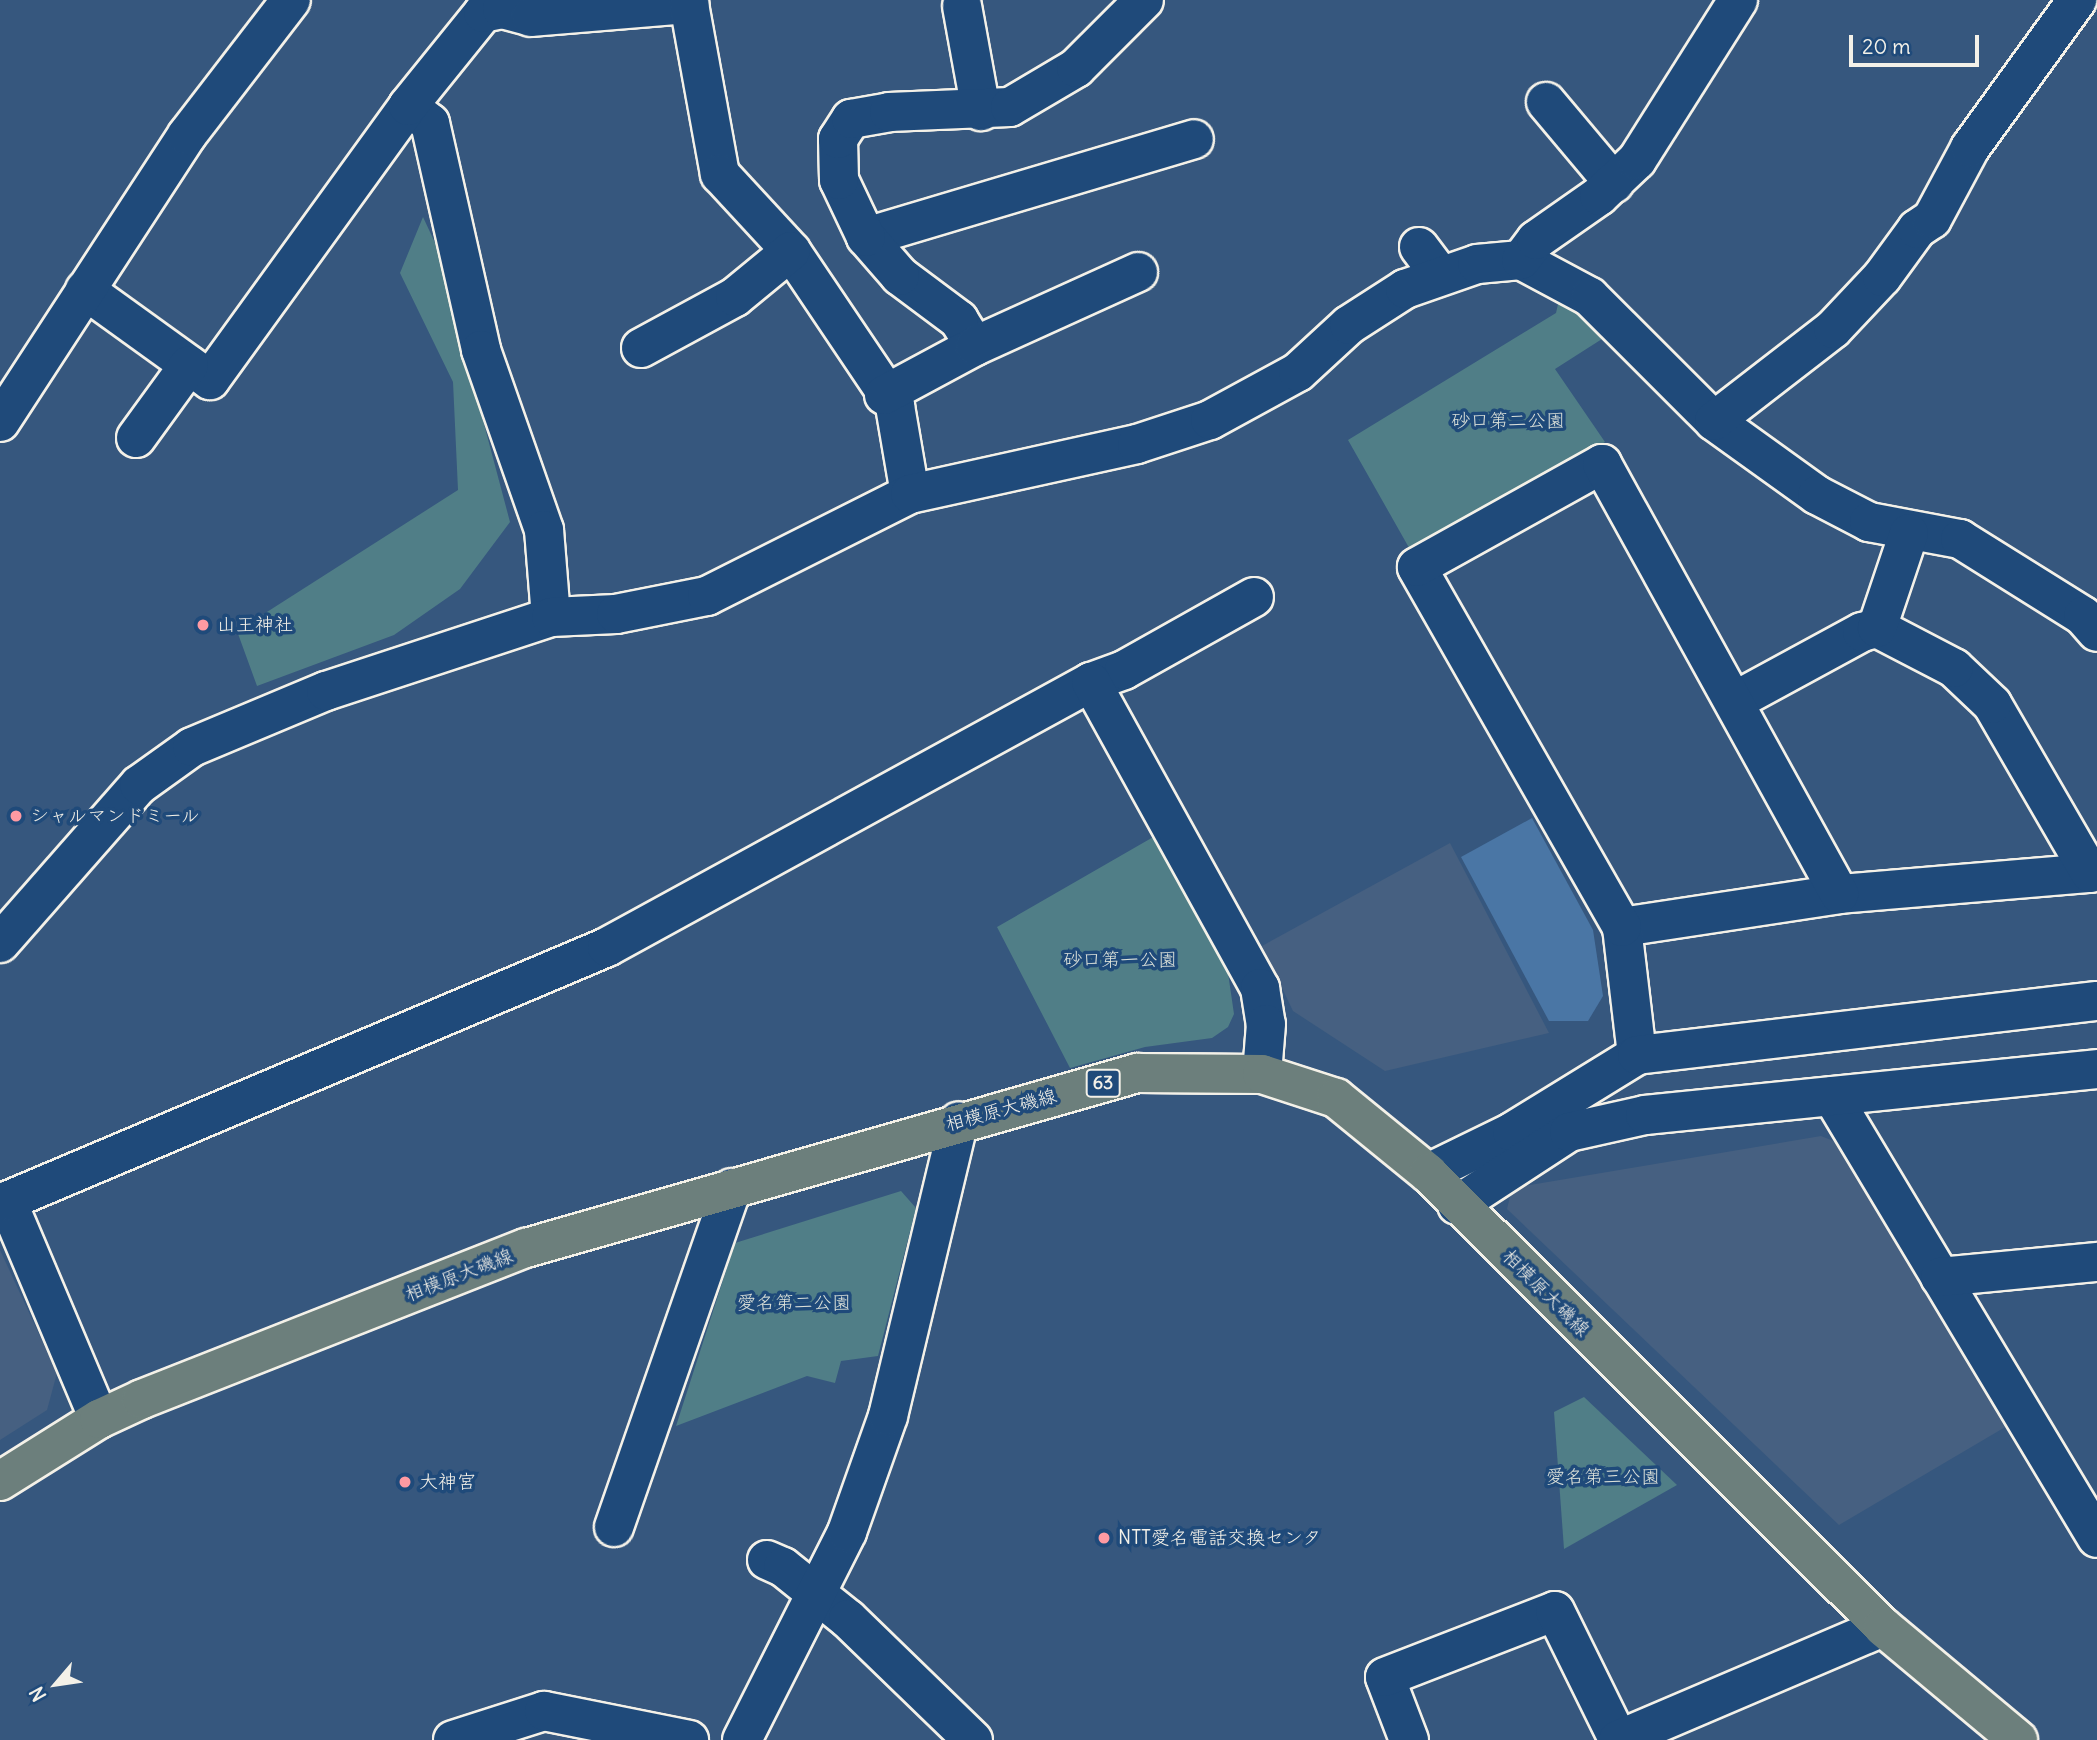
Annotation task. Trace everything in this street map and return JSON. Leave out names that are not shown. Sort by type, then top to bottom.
[{"type":"main road","name":"相模原大磯線","points":[[0,1480],[99,1419],[526,1248],[959,1122],[1138,1073],[1262,1074],[1336,1098],[1428,1173],[1457,1205],[1883,1627],[2018,1740]]},
{"type":"street","points":[[4,407],[187,135],[291,0]]},
{"type":"street","points":[[1521,260],[1536,240],[1614,183],[1637,160],[1738,0]]},
{"type":"street","points":[[1714,421],[1833,328],[1882,277],[1917,229],[1932,219],[1970,148],[2077,0]]},
{"type":"street","points":[[85,290],[211,380],[408,106],[482,13],[502,9],[531,17],[688,2],[720,174],[791,251],[884,395],[895,406],[910,494]]},
{"type":"street","points":[[975,346],[959,320],[900,276],[866,237],[839,180],[838,139],[851,119],[889,112],[981,111],[1010,107],[1076,68],[1138,3]]},
{"type":"street","points":[[962,6],[981,111]]},
{"type":"street","points":[[1546,102],[1614,183]]},
{"type":"street","points":[[408,106],[430,123],[481,350],[544,530],[551,617]]},
{"type":"street","points":[[866,237],[1194,139]]},
{"type":"street","points":[[640,348],[735,297],[791,251]]},
{"type":"street","points":[[0,943],[139,785],[192,747],[326,691],[551,617],[615,614],[707,596],[910,494],[1137,444],[1210,420],[1298,372],[1360,318],[1405,289],[1430,261],[1477,264],[1521,260],[1590,297],[1714,421],[1817,495],[1869,522],[1909,533],[1960,539],[2083,616],[2097,632]]},
{"type":"street","points":[[884,395],[975,346],[1138,272]]},
{"type":"street","points":[[136,438],[189,365]]},
{"type":"street","points":[[1637,1055],[1622,927],[1417,567],[1602,464],[1839,894]]},
{"type":"street","points":[[1877,628],[1909,533]]},
{"type":"street","points":[[99,1419],[3,1197],[607,947],[1091,682],[1124,670],[1254,597]]},
{"type":"street","points":[[1622,927],[1839,894],[2090,873],[1992,704],[1954,668],[1877,628],[1862,632],[1735,701]]},
{"type":"street","points":[[1091,682],[1260,988],[1266,1024],[1262,1074]]},
{"type":"street","points":[[1428,1173],[1512,1132],[1637,1055],[2097,1001]]},
{"type":"street","points":[[1457,1205],[1569,1132],[1645,1115],[2097,1069]]},
{"type":"street","points":[[1832,1096],[2097,1538]]},
{"type":"street","points":[[742,1740],[819,1596],[848,1532],[888,1416],[959,1122]]},
{"type":"street","points":[[614,1527],[732,1188]]},
{"type":"street","points":[[1940,1277],[2097,1262]]},
{"type":"street","points":[[767,1560],[783,1567],[819,1596],[973,1740]]},
{"type":"street","points":[[1409,1740],[1385,1678],[1555,1611],[1618,1738],[1883,1627]]},
{"type":"street","points":[[453,1740],[544,1711],[689,1740]]},
{"type":"shaded area","points":[[1532,818],[1593,930],[1603,996],[1588,1021],[1549,1021],[1461,857]]},
{"type":"shaded area","points":[[1450,843],[1549,1033],[1385,1071],[1293,1011],[1262,946]]},
{"type":"shaded area","points":[[1821,1136],[1841,1144],[2007,1426],[1839,1525],[1507,1209],[1512,1188]]},
{"type":"shaded area","points":[[0,1250],[57,1373],[47,1410],[0,1440]]},
{"type":"green space","points":[[423,217],[437,247],[510,522],[460,589],[394,635],[257,686],[237,631],[458,490],[453,382],[400,273]]},
{"type":"green space","name":"砂口第二公園","points":[[1560,295],[1602,339],[1555,369],[1605,442],[1412,553],[1348,440],[1556,313]]},
{"type":"green space","name":"砂口第一公園","points":[[1155,836],[1227,966],[1234,1014],[1228,1027],[1212,1038],[1145,1047],[1070,1068],[997,927]]},
{"type":"green space","name":"愛名第二公園","points":[[901,1191],[916,1208],[878,1356],[841,1361],[835,1383],[807,1376],[676,1426],[735,1243]]},
{"type":"green space","name":"愛名第三公園","points":[[1584,1397],[1677,1485],[1564,1549],[1554,1412]]},
{"type":"place","name":"山王神社","points":[[203,625]]},
{"type":"place","name":"シャルマンドミール","points":[[16,816]]},
{"type":"place","name":"大神宮","points":[[405,1482]]},
{"type":"place","name":"NTT愛名電話交換センタ","points":[[1104,1538]]}]
